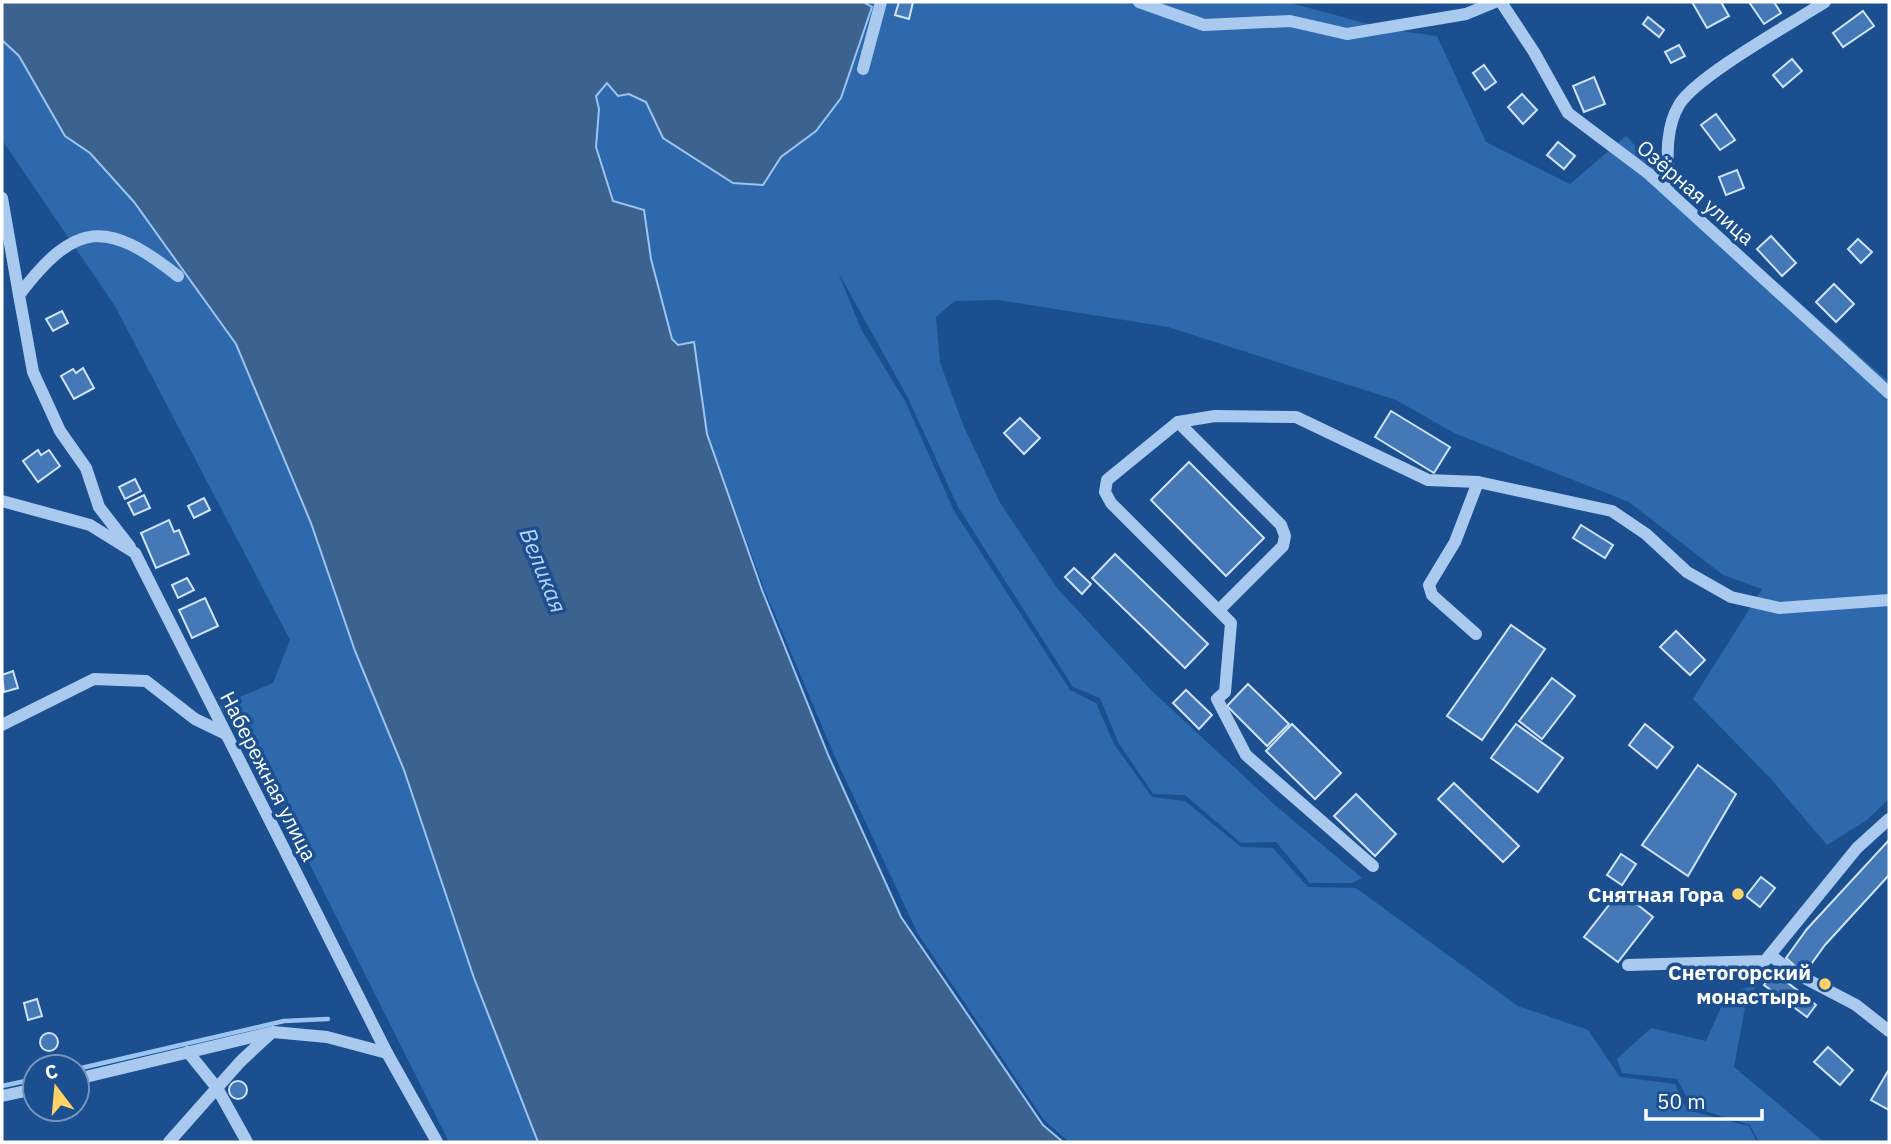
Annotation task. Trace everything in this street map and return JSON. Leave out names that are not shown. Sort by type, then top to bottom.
[{"type":"street","points":[[863,69],[881,2]]},
{"type":"street","points":[[1139,2],[1204,25],[1290,20],[1347,34],[1466,14],[1495,2]]},
{"type":"street","name":"Озёрная улица","points":[[1501,2],[1534,52],[1568,113],[1668,191],[1889,393]]},
{"type":"street","points":[[1668,191],[1668,143],[1678,106],[1698,82],[1825,2]]},
{"type":"street","name":"Набережная улица","points":[[2,198],[33,372],[60,431],[86,468],[99,507],[135,553],[387,1053],[437,1142]]},
{"type":"street","points":[[19,295],[41,267],[81,239],[100,233],[142,247],[178,276]]},
{"type":"street","points":[[1373,866],[1246,755],[1217,699],[1225,692],[1231,623],[1220,609],[1111,503],[1105,492],[1107,480],[1178,422],[1215,416],[1296,416],[1428,480],[1478,482],[1612,511],[1646,534],[1687,572],[1731,597],[1779,608],[1889,600]]},
{"type":"street","points":[[1178,422],[1281,525],[1285,536],[1283,546],[1220,609]]},
{"type":"street","points":[[1476,634],[1432,595],[1429,586],[1455,542],[1478,482]]},
{"type":"street","points":[[2,501],[90,525],[135,553]]},
{"type":"street","points":[[2,725],[93,679],[146,681],[195,719],[226,734]]},
{"type":"street","points":[[1628,965],[1765,961],[1857,848],[1889,819]]},
{"type":"street","points":[[1770,955],[1791,971],[1856,1005],[1889,1031]]},
{"type":"street","points":[[169,1142],[217,1088],[273,1032]]},
{"type":"street","points":[[91,1076],[273,1032],[327,1037],[387,1053]]},
{"type":"street","points":[[188,1052],[217,1088],[247,1142]]},
{"type":"street","points":[[2,1097],[21,1092]]},
{"type":"shaded area","points":[[863,2],[1287,2],[1387,29],[1437,36],[1486,142],[1570,184],[1626,136],[1689,204],[1889,382],[1889,799],[1867,820],[1827,845],[1771,779],[1693,699],[1762,589],[1723,575],[1629,502],[1454,433],[1396,400],[1168,327],[998,300],[955,301],[936,317],[940,363],[964,427],[999,501],[1057,588],[1152,691],[1276,806],[1362,878],[1352,883],[1310,883],[1276,842],[1241,843],[1185,795],[1153,794],[1118,742],[1100,698],[1073,687],[958,507],[908,398],[838,272],[861,329],[905,401],[954,511],[1070,690],[1096,703],[1114,744],[1152,797],[1185,801],[1241,847],[1273,848],[1308,887],[1356,888],[1518,1006],[1588,1030],[1620,1077],[1675,1084],[1687,1110],[1749,1126],[1757,1142],[1069,1142],[1044,1120],[918,934],[835,757],[765,591],[707,434],[694,342],[677,345],[672,339],[651,259],[644,211],[613,201],[596,147],[599,109],[596,96],[607,82],[646,102],[653,115],[781,157],[816,131],[841,98],[872,8]]},
{"type":"shaded area","points":[[2,40],[19,56],[65,136],[90,153],[134,202],[236,344],[311,523],[355,651],[404,770],[474,978],[538,1142],[449,1142],[256,757],[219,706],[273,683],[290,640],[115,306],[2,140]]},
{"type":"shaded area","points":[[1758,984],[1746,1002],[1734,1067],[1824,1142],[1759,1142],[1750,1125],[1692,1107],[1677,1079],[1622,1073],[1617,1059],[1651,1028],[1706,1041],[1727,994]]},
{"type":"water","name":"Великая","points":[[2,2],[863,2],[872,7],[841,98],[816,131],[781,157],[763,185],[733,183],[663,138],[646,102],[629,94],[618,96],[607,83],[596,96],[599,109],[596,147],[613,201],[644,210],[651,259],[672,339],[678,345],[694,342],[707,434],[762,590],[829,757],[901,917],[1043,1125],[1063,1142],[538,1142],[474,978],[404,770],[355,651],[311,523],[236,344],[134,202],[90,153],[65,136],[19,56],[2,40]]},
{"type":"building","points":[[899,2],[913,2],[909,19],[895,15]]},
{"type":"building","points":[[1692,2],[1721,2],[1729,16],[1707,28]]},
{"type":"building","points":[[1749,2],[1774,2],[1781,13],[1764,24]]},
{"type":"building","points":[[1863,11],[1874,26],[1843,47],[1833,33]]},
{"type":"building","points":[[1648,17],[1664,30],[1659,37],[1643,24]]},
{"type":"building","points":[[1679,45],[1685,56],[1671,63],[1665,52]]},
{"type":"building","points":[[1792,59],[1802,71],[1783,87],[1773,75]]},
{"type":"building","points":[[1484,65],[1496,82],[1485,90],[1473,73]]},
{"type":"building","points":[[1594,77],[1605,104],[1584,112],[1573,86]]},
{"type":"building","points":[[1522,94],[1537,110],[1523,124],[1508,107]]},
{"type":"building","points":[[1716,114],[1735,140],[1720,150],[1701,125]]},
{"type":"building","points":[[1558,142],[1575,156],[1564,169],[1547,155]]},
{"type":"building","points":[[1737,170],[1744,188],[1726,195],[1719,177]]},
{"type":"building","points":[[1771,236],[1796,263],[1782,276],[1757,249]]},
{"type":"building","points":[[1858,239],[1872,252],[1861,263],[1848,249]]},
{"type":"building","points":[[1834,284],[1854,304],[1836,322],[1816,302]]},
{"type":"building","points":[[62,311],[68,323],[53,331],[46,319]]},
{"type":"building","points":[[83,368],[94,388],[74,399],[61,376],[73,369],[76,373]]},
{"type":"building","points":[[1391,411],[1450,447],[1434,473],[1375,437]]},
{"type":"building","points":[[1020,418],[1040,438],[1024,454],[1004,433]]},
{"type":"building","points":[[38,450],[41,455],[49,450],[60,466],[38,482],[23,461]]},
{"type":"building","points":[[1189,462],[1264,538],[1226,576],[1151,500]]},
{"type":"building","points":[[135,479],[141,491],[125,499],[119,487]]},
{"type":"building","points":[[144,495],[150,508],[134,515],[128,503]]},
{"type":"building","points":[[204,498],[210,510],[194,518],[188,506]]},
{"type":"building","points":[[169,520],[174,532],[179,530],[189,554],[156,568],[141,533]]},
{"type":"building","points":[[1581,525],[1613,545],[1605,558],[1573,538]]},
{"type":"building","points":[[1115,554],[1208,644],[1185,668],[1092,578]]},
{"type":"building","points":[[1074,568],[1091,584],[1082,594],[1065,577]]},
{"type":"building","points":[[187,578],[194,590],[178,598],[172,585]]},
{"type":"building","points":[[205,598],[218,626],[192,638],[179,610]]},
{"type":"building","points":[[1511,625],[1545,649],[1482,740],[1447,716]]},
{"type":"building","points":[[1676,631],[1705,660],[1690,675],[1660,647]]},
{"type":"building","points":[[13,671],[18,688],[4,692],[2,675]]},
{"type":"building","points":[[1552,678],[1575,696],[1542,739],[1519,721]]},
{"type":"building","points":[[1248,684],[1289,724],[1267,746],[1227,706]]},
{"type":"building","points":[[1186,690],[1212,715],[1199,729],[1173,703]]},
{"type":"building","points":[[1292,724],[1341,773],[1315,799],[1266,751]]},
{"type":"building","points":[[1516,724],[1563,758],[1538,792],[1491,758]]},
{"type":"building","points":[[1645,724],[1673,747],[1657,768],[1629,745]]},
{"type":"building","points":[[1698,765],[1736,794],[1688,876],[1642,845]]},
{"type":"building","points":[[1454,783],[1519,846],[1503,862],[1438,799]]},
{"type":"building","points":[[1356,794],[1396,834],[1375,856],[1334,816]]},
{"type":"building","points":[[1889,840],[1889,875],[1825,945],[1804,974],[1786,958],[1807,929]]},
{"type":"building","points":[[1621,854],[1636,864],[1622,885],[1607,875]]},
{"type":"building","points":[[1761,877],[1775,888],[1760,907],[1746,896]]},
{"type":"building","points":[[1620,891],[1653,917],[1618,962],[1584,937]]},
{"type":"building","points":[[1774,972],[1816,1005],[1807,1017],[1764,985]]},
{"type":"building","points":[[37,999],[42,1016],[28,1020],[24,1003]]},
{"type":"building","points":[[49,1033],[55,1036],[58,1042],[55,1048],[49,1051],[43,1048],[40,1042],[43,1036]]},
{"type":"building","points":[[1828,1047],[1853,1070],[1840,1085],[1814,1062]]},
{"type":"building","points":[[1889,1071],[1889,1110],[1871,1100]]},
{"type":"building","points":[[238,1081],[244,1084],[247,1090],[244,1096],[238,1099],[232,1096],[229,1090],[232,1084]]},
{"type":"waterway","points":[[91,1066],[284,1021],[328,1019]]},
{"type":"waterway","points":[[2,1086],[21,1082]]},
{"type":"place","name":"Снятная Гора","points":[[1738,894]]},
{"type":"place","name":"Снетогорский монастырь","points":[[1825,984]]}]
